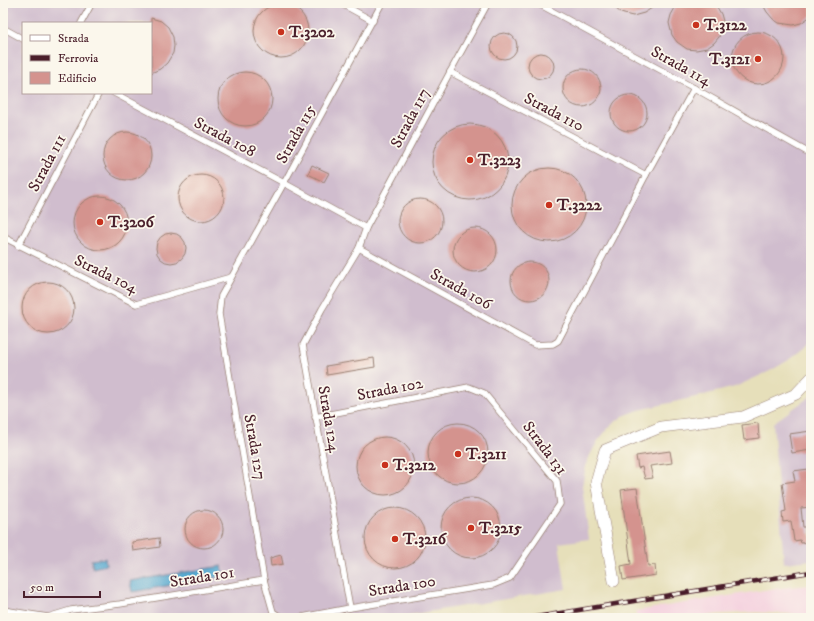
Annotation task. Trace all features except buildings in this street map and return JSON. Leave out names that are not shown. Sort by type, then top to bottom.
[{"type":"street","points":[[614,581],[596,482],[605,450],[661,427],[743,417],[796,394],[811,378]]},
{"type":"lane","points":[[82,22],[92,3]]},
{"type":"lane","points":[[340,3],[373,21]]},
{"type":"lane","name":"Strada 115","points":[[231,277],[382,3]]},
{"type":"lane","name":"Strada 117","points":[[359,248],[366,228],[488,3]]},
{"type":"lane","name":"Strada 114","points":[[537,3],[694,88],[811,154]]},
{"type":"lane","points":[[3,28],[22,38]]},
{"type":"lane","name":"Strada 110","points":[[450,72],[646,175]]},
{"type":"lane","points":[[646,175],[694,88]]},
{"type":"lane","name":"Strada 111","points":[[18,246],[97,94]]},
{"type":"lane","name":"Strada 108","points":[[116,94],[366,228]]},
{"type":"lane","name":"Strada 106","points":[[359,248],[535,345],[553,344],[558,340],[646,175]]},
{"type":"lane","name":"Strada 104","points":[[3,237],[18,246],[136,304],[231,277]]},
{"type":"lane","name":"Strada 124","points":[[350,608],[303,346],[322,309],[359,248]]},
{"type":"lane","name":"Strada 127","points":[[231,277],[221,296],[219,314],[264,580],[273,612],[282,618]]},
{"type":"lane","name":"Strada 102","points":[[315,417],[469,387]]},
{"type":"lane","name":"Strada 131","points":[[469,387],[484,393],[557,481],[560,504],[510,578]]},
{"type":"lane","name":"Strada 100","points":[[297,618],[493,585],[510,578]]},
{"type":"lane","name":"Strada 101","points":[[3,610],[48,617],[71,610],[120,604],[264,580]]},
{"type":"shaded area","points":[[3,3],[811,3],[811,340],[804,348],[787,361],[770,371],[735,387],[639,410],[623,416],[610,426],[597,442],[587,461],[582,486],[589,539],[559,543],[566,589],[391,618],[3,618]]},
{"type":"shaded area","points":[[811,396],[811,560],[784,563],[773,423]]},
{"type":"shaded area","points":[[811,585],[811,618],[798,618],[797,614],[756,612],[718,614],[693,618],[636,618],[636,611],[771,589]]},
{"type":"water","points":[[105,558],[106,565],[93,568],[91,560]]},
{"type":"water","points":[[222,566],[224,576],[132,592],[130,581]]},
{"type":"railway","points":[[530,618],[811,572]]},
{"type":"place","name":"T.3122","points":[[696,25]]},
{"type":"place","name":"T.3202","points":[[281,32]]},
{"type":"place","name":"T.3121","points":[[758,59]]},
{"type":"place","name":"T.3223","points":[[470,160]]},
{"type":"place","name":"T.3222","points":[[549,205]]},
{"type":"place","name":"T.3206","points":[[100,222]]},
{"type":"place","name":"T.3211","points":[[458,454]]},
{"type":"place","name":"T.3212","points":[[385,465]]},
{"type":"place","name":"T.3215","points":[[471,528]]},
{"type":"place","name":"T.3216","points":[[395,539]]}]
